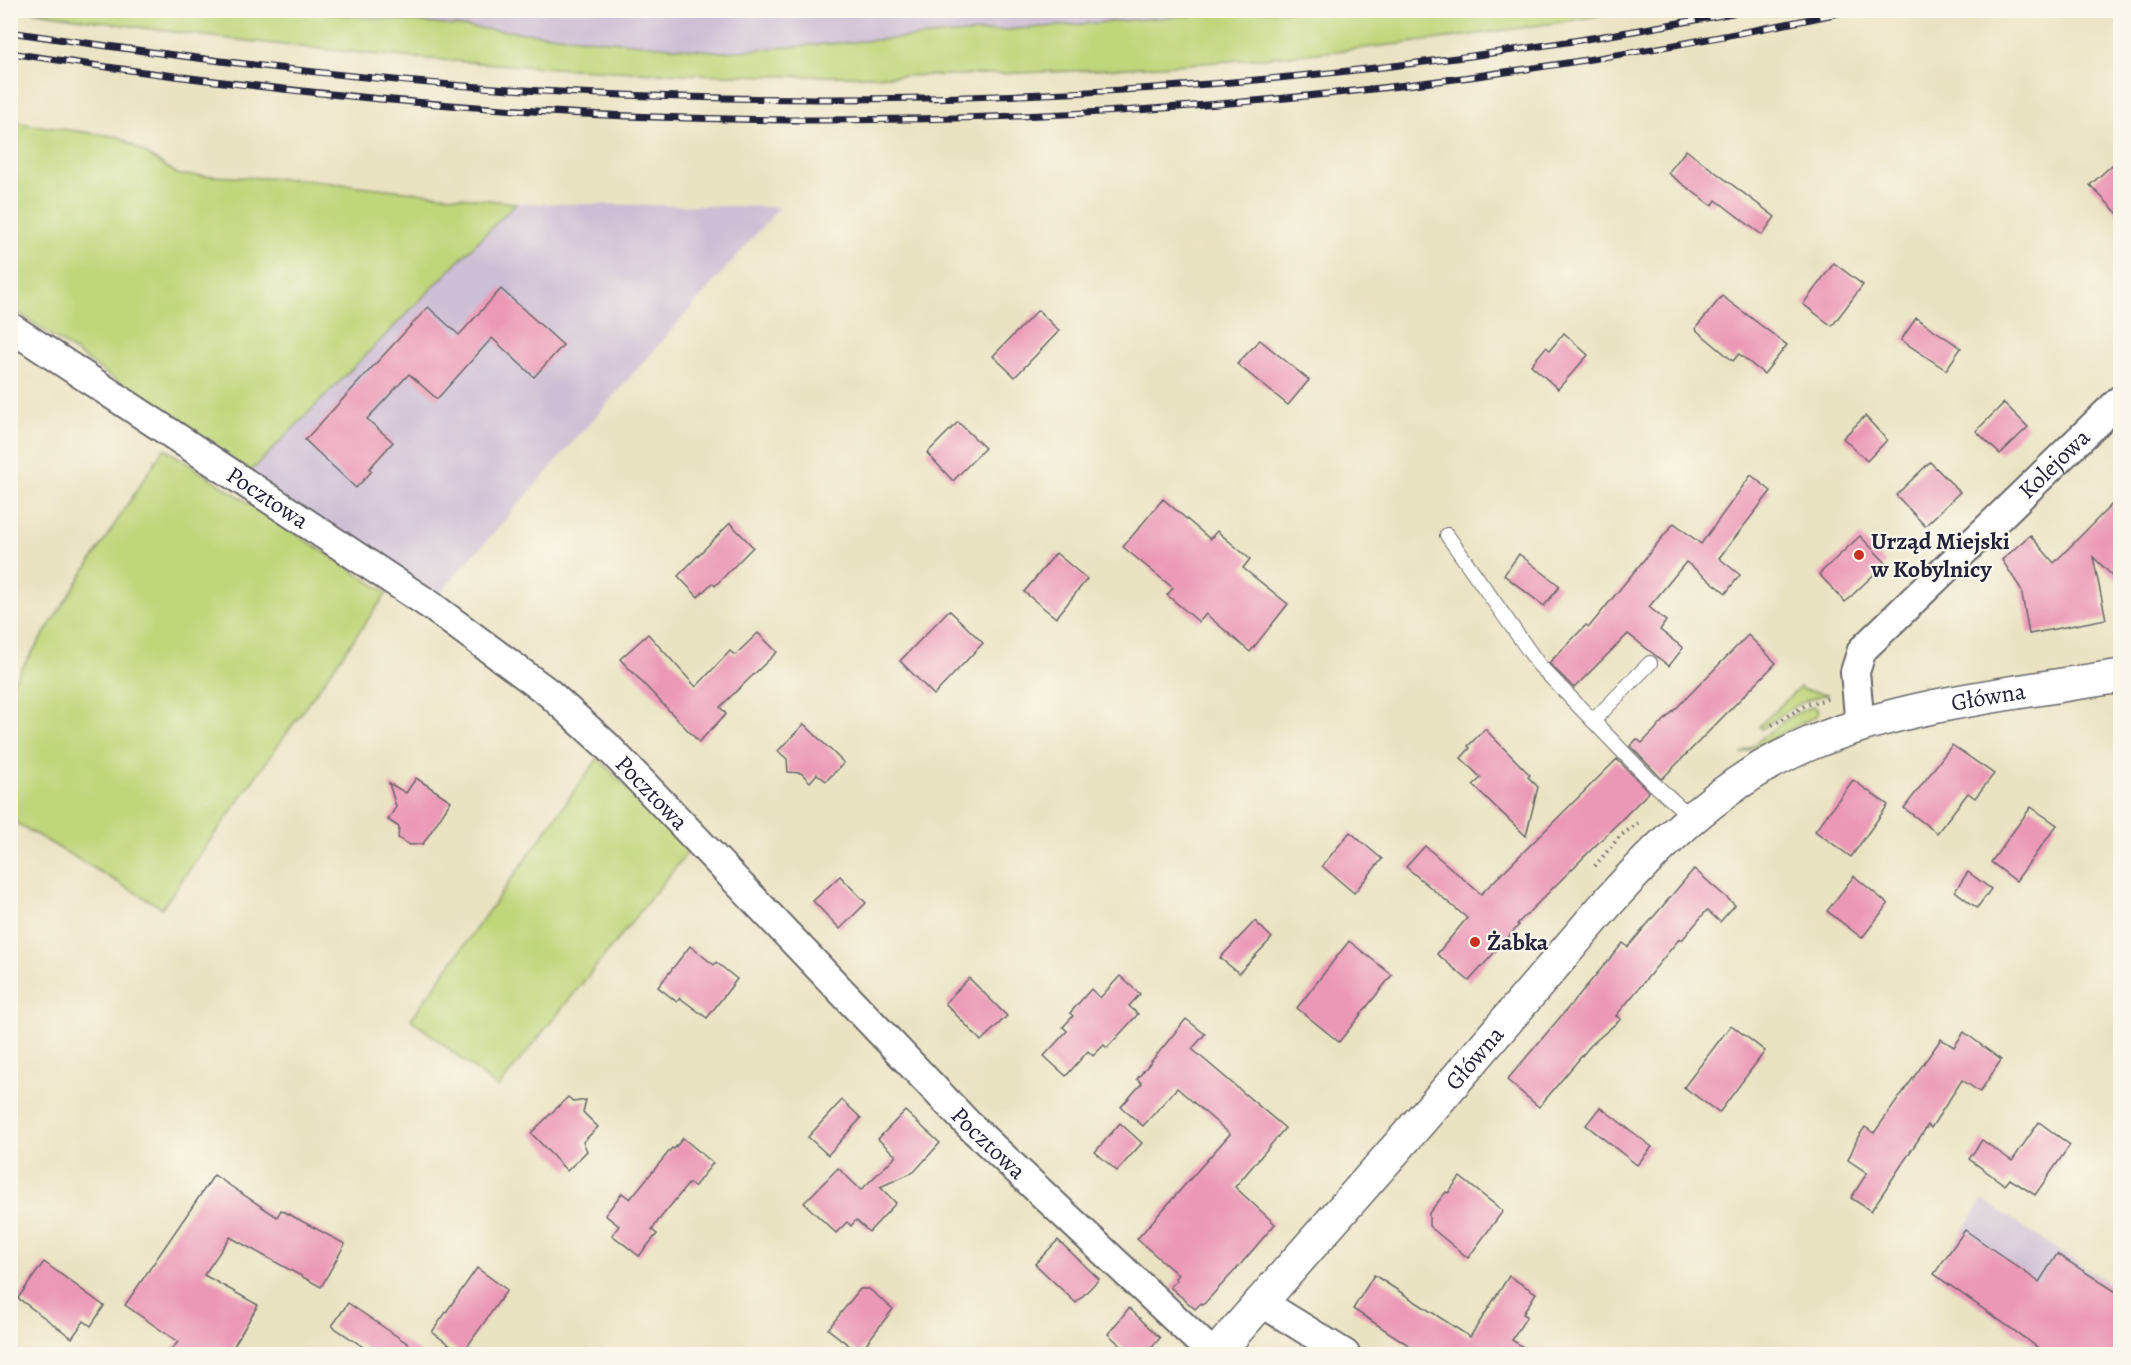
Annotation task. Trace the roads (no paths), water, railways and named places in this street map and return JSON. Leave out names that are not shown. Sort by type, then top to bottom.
[{"type":"main road","name":"Główna","points":[[1214,1354],[1440,1099],[1606,904],[1691,817],[1747,775],[1809,744],[1860,726],[1931,707],[2121,676]]},
{"type":"street","name":"Pocztowa","points":[[10,327],[430,605],[549,693],[606,745],[968,1124],[1214,1354]]},
{"type":"street","name":"Kolejowa","points":[[1860,726],[1855,672],[1862,650],[2121,400]]},
{"type":"street","points":[[1261,1302],[1345,1354]]},
{"type":"lane","points":[[1447,535],[1539,665],[1653,783],[1691,817]]},
{"type":"lane","points":[[1593,721],[1650,663]]},
{"type":"railway","points":[[10,32],[223,61],[436,84],[578,93],[725,98],[872,99],[1019,95],[1166,87],[1312,75],[1458,58],[1603,36],[1748,10]]},
{"type":"railway","points":[[10,53],[263,87],[517,110],[687,118],[834,120],[981,117],[1127,111],[1419,84],[1709,39],[1853,10]]},
{"type":"place","name":"Urząd Miejski w Kobylnicy","points":[[1859,555]]},
{"type":"place","name":"Żabka","points":[[1475,942]]}]
